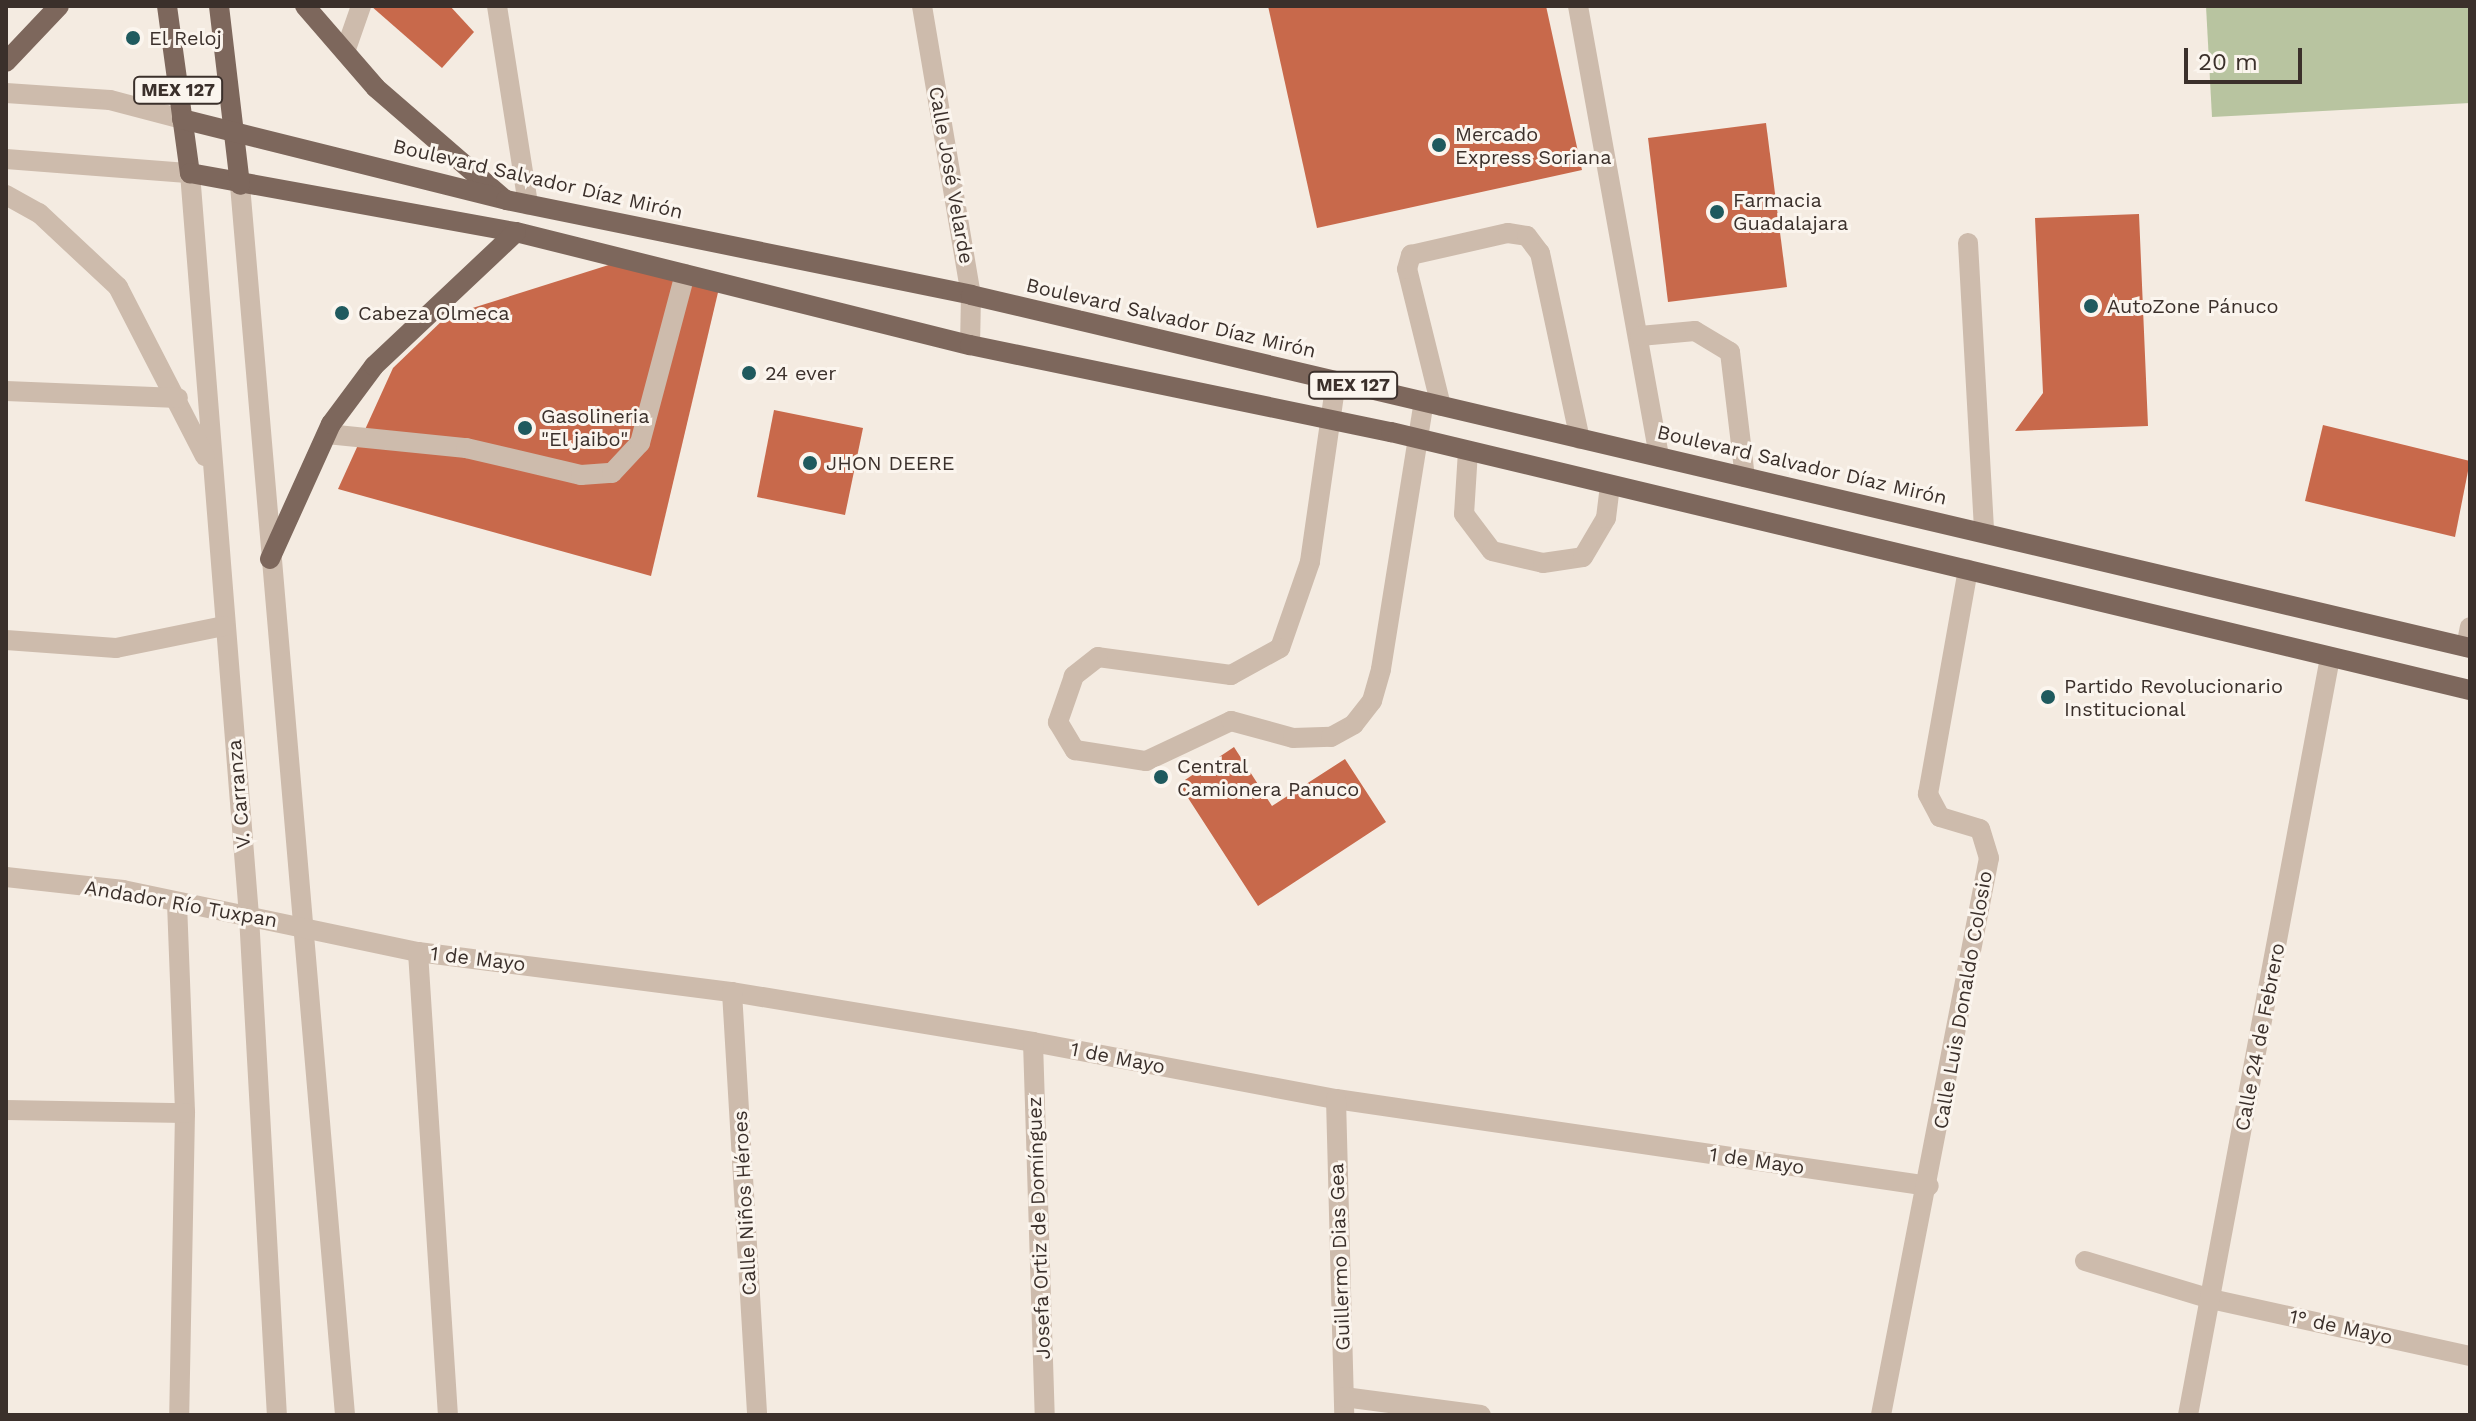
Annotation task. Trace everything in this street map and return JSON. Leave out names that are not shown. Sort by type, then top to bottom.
[{"type":"main road","points":[[6,62],[59,6]]},
{"type":"main road","name":"MEX 127","points":[[167,6],[190,173],[240,185],[516,232],[970,345],[1418,439],[2470,690]]},
{"type":"main road","name":"MEX 127","points":[[219,6],[233,133]]},
{"type":"main road","points":[[305,6],[376,88],[506,200]]},
{"type":"main road","name":"Boulevard Salvador Díaz Mirón","points":[[182,119],[506,200],[971,295],[1580,439],[2469,640]]},
{"type":"main road","points":[[233,133],[240,185]]},
{"type":"main road","points":[[270,559],[327,434],[374,366],[516,232]]},
{"type":"street","points":[[345,52],[361,6]]},
{"type":"street","points":[[497,6],[528,205]]},
{"type":"street","name":"Calle José Velarde","points":[[922,6],[971,295],[970,345]]},
{"type":"street","points":[[1578,6],[1640,336],[1659,457]]},
{"type":"street","points":[[6,93],[110,100],[182,119]]},
{"type":"street","points":[[6,159],[190,173]]},
{"type":"street","name":"V. Carranza","points":[[190,173],[211,468],[249,916],[277,1415]]},
{"type":"street","points":[[240,185],[270,559],[307,926],[345,1415]]},
{"type":"street","points":[[6,195],[39,213],[118,287],[178,398],[211,468]]},
{"type":"street","points":[[1336,381],[1327,419],[1310,562],[1280,648],[1231,675],[1098,657],[1074,676],[1058,722],[1063,741],[1075,750],[1146,761],[1231,721],[1293,738],[1331,737],[1354,724],[1372,701],[1381,669],[1418,439],[1432,404],[1407,269],[1411,255],[1508,233],[1527,236],[1540,253],[1580,439]]},
{"type":"street","points":[[1968,243],[1984,531]]},
{"type":"street","points":[[327,434],[466,448],[581,475],[612,473],[640,443],[685,274]]},
{"type":"street","points":[[1640,336],[1695,331],[1730,352],[1745,477]]},
{"type":"street","points":[[6,391],[178,398]]},
{"type":"street","points":[[1468,451],[1464,514],[1492,551],[1543,563],[1583,557],[1606,518],[1610,485]]},
{"type":"street","name":"Calle Luis Donaldo Colosio","points":[[1881,1415],[1929,1186],[1989,858],[1980,829],[1940,817],[1928,794],[1968,570]]},
{"type":"street","points":[[6,640],[116,648],[224,626]]},
{"type":"street","name":"Calle 24 de Febrero","points":[[2188,1415],[2330,658]]},
{"type":"street","name":"Andador Río Tuxpan","points":[[6,877],[307,926]]},
{"type":"street","points":[[177,903],[185,1113],[179,1415]]},
{"type":"street","name":"1 de Mayo","points":[[307,926],[418,952],[732,992],[1033,1042],[1336,1099],[1929,1186]]},
{"type":"street","points":[[418,952],[448,1415]]},
{"type":"street","name":"Calle Niños Héroes","points":[[732,992],[757,1415]]},
{"type":"street","name":"Josefa Ortiz de Domínguez","points":[[1033,1042],[1045,1415]]},
{"type":"street","name":"Guillermo Dias Gea","points":[[1336,1099],[1344,1406]]},
{"type":"street","points":[[6,1110],[185,1113]]},
{"type":"street","name":"1° de Mayo","points":[[2085,1261],[2211,1299],[2470,1356]]},
{"type":"street","points":[[1344,1406],[1481,1415]]},
{"type":"green space","points":[[2206,6],[2470,6],[2470,103],[2212,117]]},
{"type":"building","points":[[371,6],[450,6],[474,32],[442,68]]},
{"type":"building","points":[[1268,6],[1546,6],[1582,170],[1317,228]]},
{"type":"building","name":"Farmacia Guadalajara","points":[[1766,123],[1787,287],[1668,302],[1648,138]]},
{"type":"building","name":"AutoZone Pánuco","points":[[2139,214],[2148,426],[2015,431],[2043,393],[2035,218]]},
{"type":"building","name":"Gasolineria \"El jaibo\"","points":[[615,263],[720,284],[651,576],[338,489],[393,368],[447,316]]},
{"type":"building","name":"JHON DEERE","points":[[774,410],[863,428],[845,515],[757,497]]},
{"type":"building","points":[[2323,425],[2470,461],[2455,537],[2305,501]]},
{"type":"building","points":[[1234,747],[1272,806],[1345,759],[1386,822],[1258,906],[1179,784]]},
{"type":"place","name":"El Reloj","points":[[133,38]]},
{"type":"place","name":"Mercado Express Soriana","points":[[1439,145]]},
{"type":"place","name":"Farmacia Guadalajara","points":[[1717,212]]},
{"type":"place","name":"AutoZone Pánuco","points":[[2091,306]]},
{"type":"place","name":"Cabeza Olmeca","points":[[342,313]]},
{"type":"place","name":"24 ever","points":[[749,373]]},
{"type":"place","name":"Gasolineria \"El jaibo\"","points":[[525,428]]},
{"type":"place","name":"JHON DEERE","points":[[810,463]]},
{"type":"place","name":"Partido Revolucionario Institucional","points":[[2048,697]]},
{"type":"place","name":"Central Camionera Panuco","points":[[1161,777]]}]
